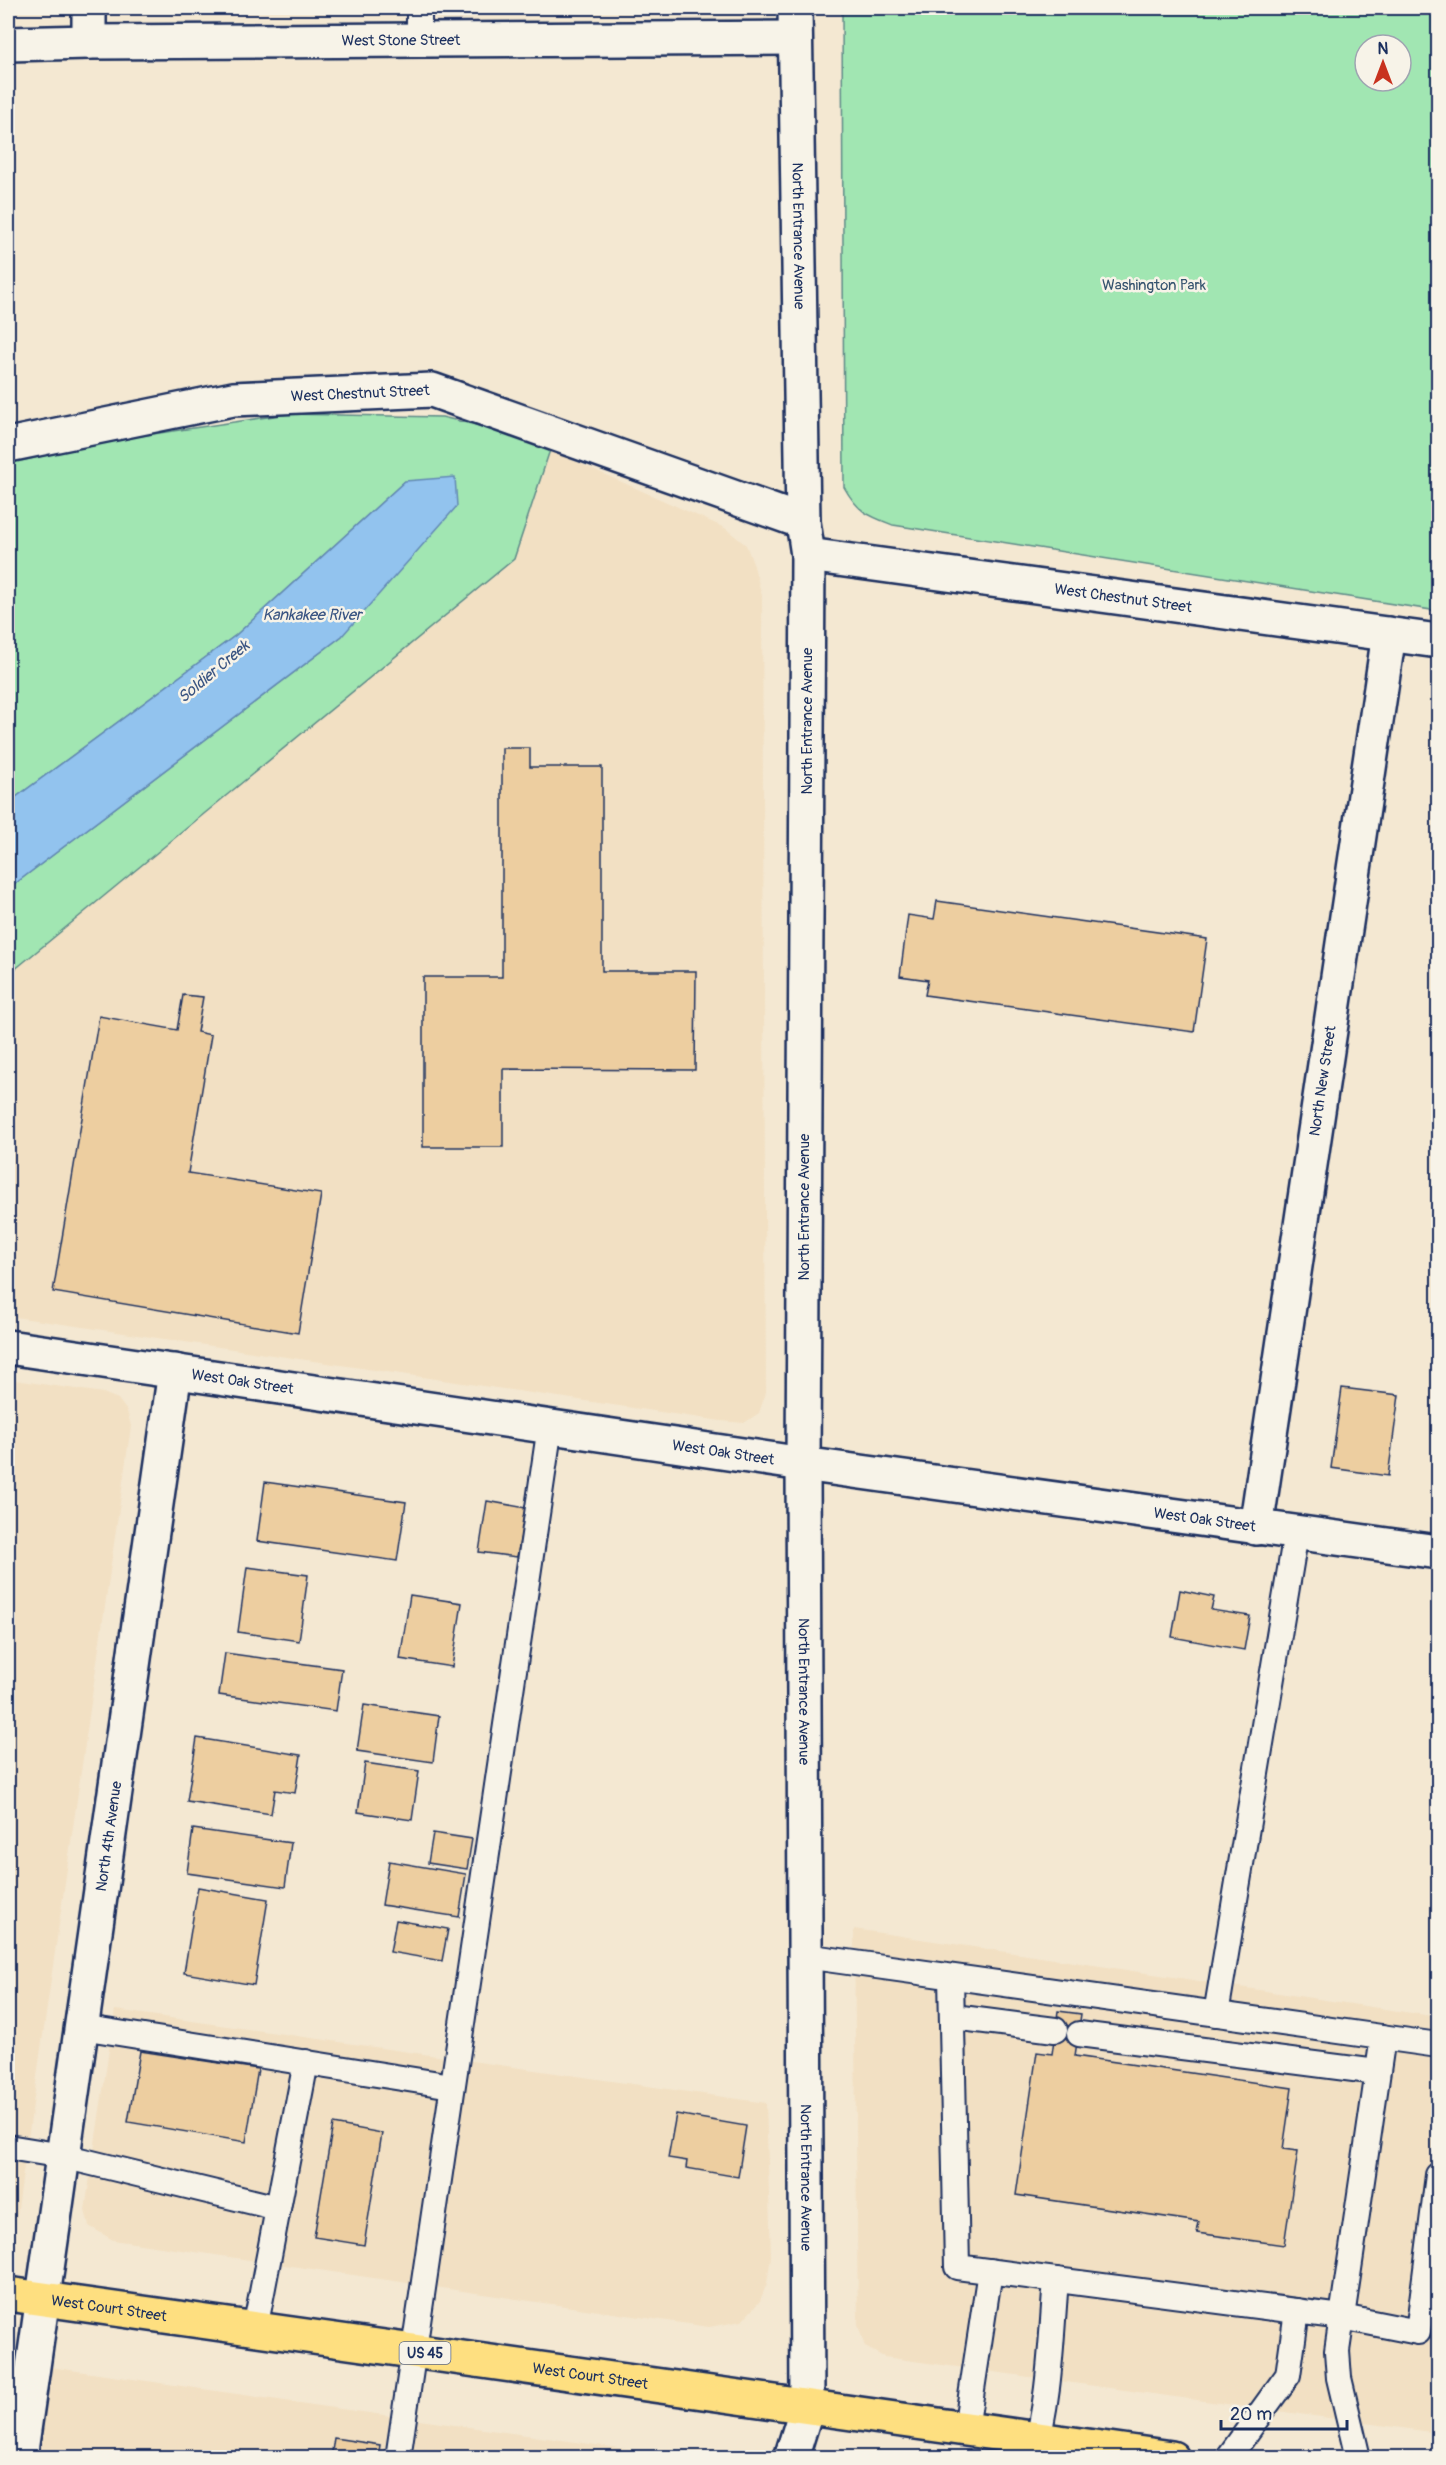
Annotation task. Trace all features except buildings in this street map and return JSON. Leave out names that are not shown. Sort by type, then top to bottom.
[{"type":"main road","name":"West Court Street","points":[[8,2294],[966,2429],[1035,2448],[1172,2457]]},
{"type":"street","points":[[89,8],[89,42]]},
{"type":"street","name":"West Stone Street","points":[[8,44],[419,40],[795,23]]},
{"type":"street","name":"North Entrance Avenue","points":[[795,23],[802,522],[808,555],[803,1464],[807,2406]]},
{"type":"street","name":"West Chestnut Street","points":[[8,445],[233,399],[432,390],[802,522]]},
{"type":"street","name":"West Chestnut Street","points":[[808,555],[1438,641]]},
{"type":"street","name":"North New Street","points":[[1256,1528],[1389,634]]},
{"type":"street","name":"West Oak Street","points":[[8,1347],[803,1464],[1438,1552]]},
{"type":"street","name":"North 4th Avenue","points":[[20,2457],[175,1371]]},
{"type":"street","points":[[790,2457],[807,2406]]},
{"type":"street","points":[[807,2406],[814,2457]]},
{"type":"lane","points":[[419,8],[419,40]]},
{"type":"lane","points":[[398,2457],[550,1426]]},
{"type":"lane","points":[[1216,2014],[1296,1533]]},
{"type":"lane","points":[[805,1956],[1438,2045]]},
{"type":"lane","points":[[951,1977],[954,2017],[957,2267],[1342,2317],[1418,2332],[1438,2175]]},
{"type":"lane","points":[[954,2017],[1377,2072]]},
{"type":"lane","points":[[81,2027],[452,2086]]},
{"type":"lane","points":[[1358,2457],[1339,2378],[1337,2351],[1383,2037]]},
{"type":"lane","points":[[255,2330],[306,2062]]},
{"type":"lane","points":[[8,2147],[63,2156],[278,2208]]},
{"type":"lane","points":[[966,2429],[990,2271]]},
{"type":"lane","points":[[1035,2448],[1050,2355],[1056,2280]]},
{"type":"lane","points":[[1228,2457],[1288,2375],[1298,2311]]},
{"type":"shaded area","points":[[550,450],[725,528],[746,545],[762,596],[766,1392],[759,1413],[744,1423],[721,1421],[8,1316],[8,975],[514,560]]},
{"type":"shaded area","points":[[8,1379],[103,1393],[118,1399],[127,1411],[131,1426],[8,2277]]},
{"type":"shaded area","points":[[854,1929],[1438,2017],[1438,2433],[884,2357],[865,2347],[858,2325]]},
{"type":"shaded area","points":[[115,2010],[766,2103],[771,2256],[767,2283],[760,2301],[742,2321],[709,2327],[113,2240],[89,2226],[85,2210]]},
{"type":"shaded area","points":[[8,2361],[334,2408],[682,2457],[8,2457]]},
{"type":"green space","name":"Washington Park","points":[[842,8],[1438,8],[1438,611],[893,525],[864,512],[844,487]]},
{"type":"green space","points":[[288,414],[442,417],[493,429],[550,450],[514,559],[8,975],[8,889],[342,636],[405,481],[236,635],[8,803],[8,464],[112,440]]},
{"type":"water","name":"Kankakee River","points":[[455,477],[457,506],[342,636],[8,889],[8,803],[236,635],[405,481]]},
{"type":"water label","name":"Soldier Creek","points":[[213,671]]}]
